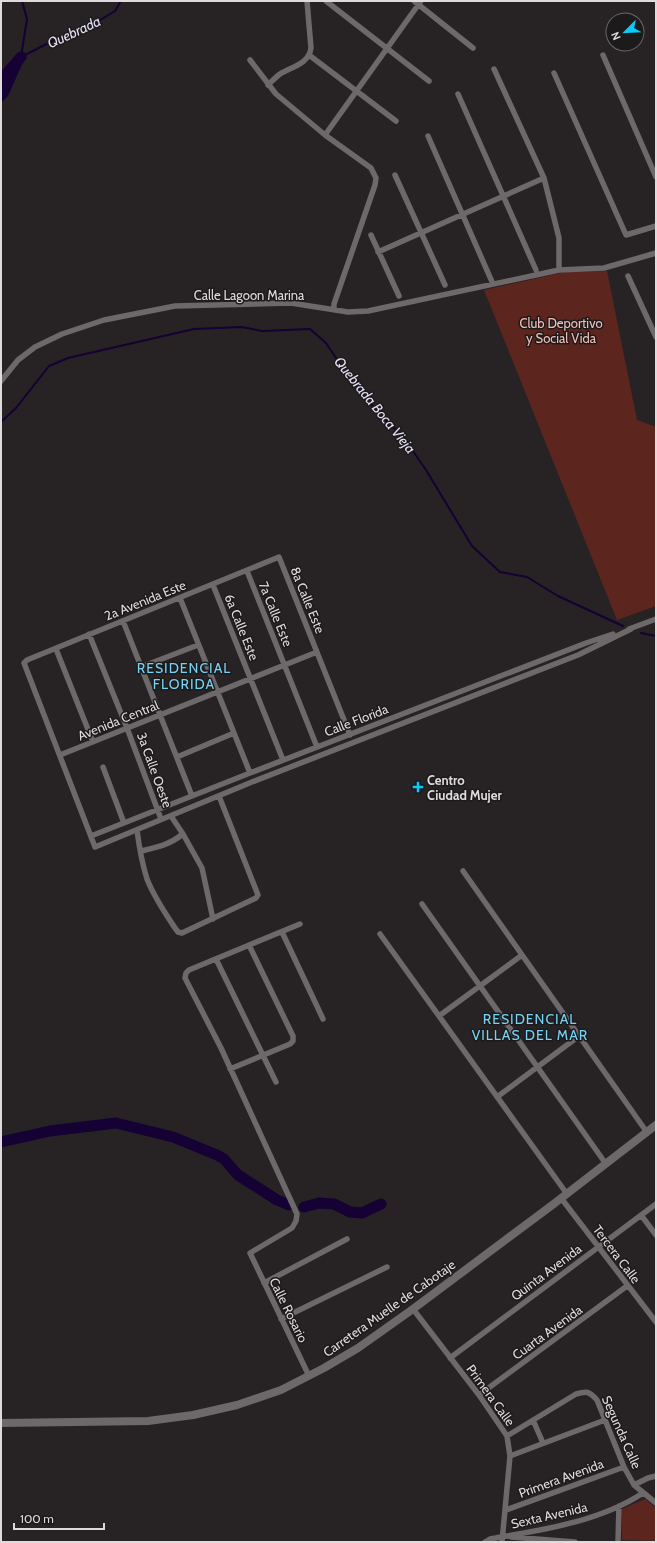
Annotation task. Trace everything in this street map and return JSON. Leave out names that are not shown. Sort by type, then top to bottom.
[{"type":"main road","name":"Carretera Muelle de Cabotaje","points":[[1,1423],[148,1421],[193,1415],[237,1405],[281,1390],[358,1348],[413,1309],[606,1164],[646,1131],[656,1125]]},
{"type":"street","points":[[268,85],[280,74],[302,62],[309,55],[311,48],[307,1]]},
{"type":"street","points":[[326,1],[429,81]]},
{"type":"street","points":[[325,135],[387,49],[418,2],[473,48]]},
{"type":"street","points":[[309,55],[396,121]]},
{"type":"street","points":[[603,55],[656,177]]},
{"type":"street","points":[[250,60],[276,94],[325,135],[371,168],[375,174],[376,181],[334,304],[334,309]]},
{"type":"street","points":[[494,69],[544,178],[559,238],[559,270]]},
{"type":"street","points":[[554,73],[626,235],[656,226]]},
{"type":"street","points":[[458,94],[536,270]]},
{"type":"street","points":[[428,136],[493,284]]},
{"type":"street","points":[[395,175],[445,286]]},
{"type":"street","points":[[378,252],[544,178]]},
{"type":"street","points":[[371,235],[398,296]]},
{"type":"street","name":"Calle Lagoon Marina","points":[[1,381],[18,360],[35,347],[62,334],[104,320],[174,306],[291,303],[348,312],[368,311],[559,270],[604,268],[656,253]]},
{"type":"street","points":[[628,276],[656,337]]},
{"type":"street","name":"2a Avenida Este","points":[[60,755],[25,667],[24,663],[27,660],[279,557]]},
{"type":"street","name":"8a Calle Este","points":[[279,557],[350,735]]},
{"type":"street","name":"7a Calle Este","points":[[246,571],[317,747]]},
{"type":"street","name":"6a Calle Este","points":[[213,585],[283,760]]},
{"type":"street","points":[[180,598],[250,773]]},
{"type":"street","name":"Calle Florida","points":[[631,629],[586,643],[91,836],[95,847],[161,819],[578,655],[631,629],[656,619]]},
{"type":"street","points":[[123,622],[192,796]]},
{"type":"street","name":"3a Calle Oeste","points":[[89,634],[127,728],[161,819]]},
{"type":"street","points":[[141,667],[198,645]]},
{"type":"street","points":[[56,649],[93,742]]},
{"type":"street","name":"Avenida Central","points":[[60,755],[318,652]]},
{"type":"street","points":[[176,756],[234,733]]},
{"type":"street","points":[[60,755],[91,836]]},
{"type":"street","points":[[103,767],[124,823]]},
{"type":"street","points":[[137,830],[148,880],[159,905],[178,932],[182,933],[256,898],[258,895],[219,796]]},
{"type":"street","points":[[171,816],[202,868],[213,919]]},
{"type":"street","points":[[141,851],[172,843],[183,834]]},
{"type":"street","points":[[463,871],[646,1131]]},
{"type":"street","points":[[422,904],[606,1164]]},
{"type":"street","points":[[249,945],[293,1036],[293,1041],[290,1044],[230,1069],[186,978],[186,973],[189,970],[249,945],[282,932],[300,924]]},
{"type":"street","points":[[282,932],[323,1019]]},
{"type":"street","name":"Tercera Calle","points":[[380,934],[497,1097],[598,1248],[656,1322]]},
{"type":"street","points":[[439,1016],[522,955]]},
{"type":"street","points":[[216,959],[276,1082]]},
{"type":"street","points":[[497,1097],[579,1036]]},
{"type":"street","name":"Calle Rosario","points":[[230,1069],[297,1214],[296,1221],[292,1228],[250,1253],[309,1376]]},
{"type":"street","name":"Quinta Avenida","points":[[450,1358],[656,1204]]},
{"type":"street","points":[[641,1215],[656,1235]]},
{"type":"street","points":[[264,1283],[347,1239]]},
{"type":"street","points":[[281,1319],[387,1267]]},
{"type":"street","name":"Cuarta Avenida","points":[[479,1395],[627,1286]]},
{"type":"street","name":"Primera Calle","points":[[413,1309],[479,1395],[507,1436],[510,1456],[502,1540]]},
{"type":"street","name":"Segunda Calle","points":[[533,1420],[576,1394],[586,1392],[592,1394],[597,1400],[624,1467],[634,1485],[656,1503]]},
{"type":"street","points":[[507,1436],[533,1420],[543,1444]]},
{"type":"street","points":[[510,1456],[605,1420]]},
{"type":"street","name":"Primera Avenida","points":[[506,1510],[624,1467]]},
{"type":"street","points":[[634,1485],[656,1476]]},
{"type":"street","name":"Sexta Avenida","points":[[502,1540],[582,1520],[631,1501],[643,1493]]},
{"type":"street","points":[[618,1542],[619,1506]]},
{"type":"street","points":[[485,1542],[490,1539],[575,1542]]},
{"type":"green space","name":"Club Deportivo y Social Vida","points":[[607,271],[637,420],[656,427],[656,606],[617,620],[484,290],[565,272]]},
{"type":"green space","points":[[645,1499],[656,1508],[656,1541],[622,1540],[622,1509]]},
{"type":"shaded area","points":[[24,60],[8,96],[1,103],[1,75]]},
{"type":"waterway","points":[[21,57],[27,19],[22,1]]},
{"type":"waterway","name":"Quebrada","points":[[21,57],[66,34],[92,25],[115,11],[121,1]]},
{"type":"waterway","points":[[1,80],[21,57]]},
{"type":"waterway","name":"Quebrada Boca Vieja","points":[[1,422],[16,408],[49,366],[68,358],[194,329],[242,327],[262,331],[310,329],[326,343],[348,376],[370,403],[389,424],[402,435],[426,470],[472,546],[500,572],[527,577],[558,596],[623,626]]},
{"type":"waterway","name":"Quebrada Boca Vieja","points":[[641,633],[656,636]]},
{"type":"waterway","points":[[1,1142],[50,1131],[116,1123],[173,1137],[217,1155],[224,1159],[238,1175],[277,1200],[289,1205]]},
{"type":"waterway","points":[[304,1207],[319,1203],[334,1204],[350,1212],[362,1213],[381,1204]]},
{"type":"place","name":"Centro Ciudad Mujer","points":[[418,787]]},
{"type":"district","name":"RESIDENCIAL FLORIDA","points":[[184,676]]},
{"type":"district","name":"RESIDENCIAL VILLAS DEL MAR","points":[[530,1028]]}]
